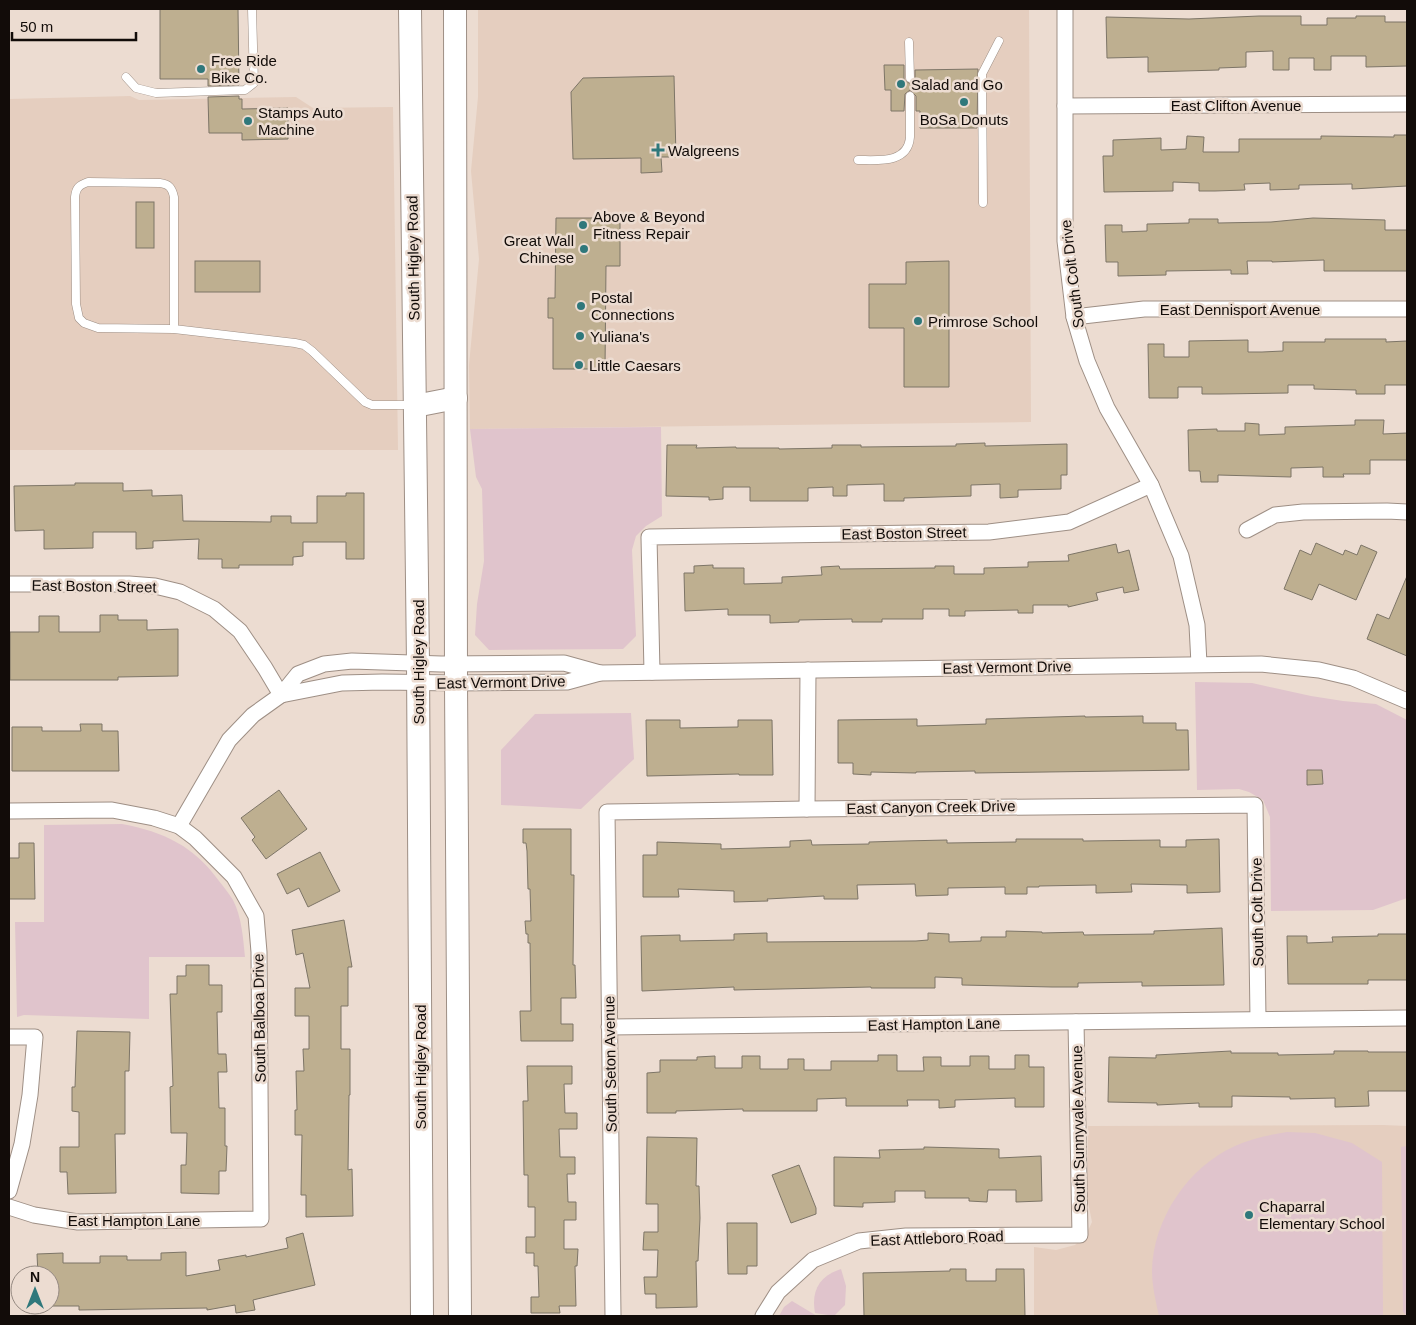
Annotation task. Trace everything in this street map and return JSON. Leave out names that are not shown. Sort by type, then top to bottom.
[{"type":"main road","name":"South Higley Road","points":[[410,9],[418,673],[422,1316]]},
{"type":"main road","points":[[455,9],[456,674],[460,1316]]},
{"type":"main road","points":[[415,406],[456,398]]},
{"type":"street","name":"South Colt Drive","points":[[1064,9],[1066,241],[1074,316],[1087,361],[1107,408],[1152,485],[1181,556],[1197,625],[1199,664]]},
{"type":"street","name":"East Clifton Avenue","points":[[1064,106],[1407,104]]},
{"type":"street","name":"East Dennisport Avenue","points":[[1074,316],[1144,309],[1407,309]]},
{"type":"street","name":"East Boston Street","points":[[652,672],[649,537],[989,532],[1069,522],[1152,485]]},
{"type":"street","points":[[1247,530],[1275,515],[1294,513],[1407,512]]},
{"type":"street","name":"East Boston Street","points":[[9,584],[129,584],[155,586],[180,592],[214,609],[240,631],[281,696]]},
{"type":"street","name":"East Vermont Drive","points":[[179,826],[229,740],[253,715],[281,696],[298,674],[324,664],[352,661],[418,673],[567,682],[600,673],[1261,664],[1319,670],[1354,678],[1407,701]]},
{"type":"street","points":[[807,809],[808,670]]},
{"type":"street","name":"East Vermont Drive","points":[[281,696],[342,683],[382,682],[418,673]]},
{"type":"street","name":"South Colt Drive","points":[[1255,804],[1258,1019]]},
{"type":"street","name":"East Canyon Creek Drive","points":[[607,812],[1255,804]]},
{"type":"street","points":[[9,811],[112,810],[154,818],[179,826]]},
{"type":"street","name":"South Seton Avenue","points":[[607,812],[614,1316]]},
{"type":"street","name":"South Balboa Drive","points":[[179,826],[196,838],[234,877],[256,916],[259,952],[261,1219]]},
{"type":"street","name":"East Hampton Lane","points":[[609,1027],[1407,1018]]},
{"type":"street","name":"South Sunnyvale Avenue","points":[[1076,1022],[1080,1235]]},
{"type":"street","points":[[9,1037],[35,1036],[30,1095],[22,1144],[9,1191]]},
{"type":"street","name":"East Hampton Lane","points":[[9,1206],[34,1215],[78,1222],[261,1219]]},
{"type":"street","name":"East Attleboro Road","points":[[763,1316],[778,1292],[813,1260],[859,1241],[906,1236],[1080,1235]]},
{"type":"lane","points":[[126,77],[136,88],[156,93],[245,90],[254,83],[252,9]]},
{"type":"lane","points":[[983,203],[982,74],[999,41]]},
{"type":"lane","points":[[909,42],[910,78]]},
{"type":"lane","points":[[858,160],[892,160],[905,151],[910,142],[910,96]]},
{"type":"lane","points":[[174,329],[174,197],[172,189],[166,184],[160,183],[88,182],[81,184],[76,190],[75,197],[76,304],[79,318],[84,323],[98,328],[174,329],[304,345],[365,402],[372,405],[415,406]]},
{"type":"shaded area","points":[[478,9],[1029,9],[1031,422],[470,429],[469,365],[479,259],[471,171],[478,97]]},
{"type":"shaded area","points":[[130,96],[139,100],[296,97],[313,108],[393,107],[398,450],[9,450],[9,99]]},
{"type":"shaded area","points":[[661,427],[662,516],[646,526],[636,536],[632,550],[636,636],[623,649],[489,650],[475,635],[477,604],[484,561],[482,489],[476,477],[470,429]]},
{"type":"shaded area","points":[[1195,682],[1252,683],[1311,696],[1376,704],[1407,720],[1407,898],[1373,910],[1271,911],[1270,817],[1263,800],[1239,789],[1197,790]]},
{"type":"shaded area","points":[[631,713],[634,759],[581,809],[501,805],[501,750],[535,714]]},
{"type":"shaded area","points":[[122,824],[165,836],[199,858],[233,900],[242,928],[245,957],[149,957],[149,1019],[24,1015],[17,1017],[15,922],[44,922],[44,825]]},
{"type":"shaded area","name":"Chaparral Elementary School","points":[[1088,1126],[1407,1126],[1407,1316],[1034,1316],[1034,1247],[1056,1250],[1075,1245],[1087,1233],[1092,1222],[1087,1197]]},
{"type":"shaded area","points":[[1287,1132],[1315,1133],[1352,1143],[1382,1162],[1383,1316],[1159,1316],[1152,1277],[1154,1252],[1166,1214],[1176,1197],[1202,1167],[1218,1155],[1248,1141]]},
{"type":"shaded area","points":[[1407,1146],[1407,1316],[1403,1312],[1401,1147]]},
{"type":"shaded area","points":[[841,1269],[846,1286],[845,1305],[834,1316],[815,1313],[814,1298],[818,1285],[827,1276]]},
{"type":"shaded area","points":[[792,1301],[817,1316],[779,1316],[784,1307]]},
{"type":"building","points":[[160,9],[238,9],[239,85],[208,86],[208,79],[160,79]]},
{"type":"building","points":[[1301,16],[1301,25],[1327,25],[1327,18],[1356,18],[1356,16],[1385,16],[1385,22],[1407,22],[1407,66],[1366,67],[1366,56],[1331,56],[1331,70],[1314,70],[1314,58],[1289,58],[1289,70],[1273,70],[1273,51],[1246,52],[1246,67],[1219,68],[1219,70],[1148,72],[1148,57],[1107,58],[1106,17],[1189,19]]},
{"type":"building","points":[[884,65],[904,65],[904,79],[910,84],[915,80],[915,70],[978,69],[977,128],[920,128],[920,111],[916,111],[916,96],[910,90],[905,94],[904,111],[891,111],[891,90],[885,90]]},
{"type":"building","name":"Walgreens","points":[[674,76],[676,157],[661,157],[662,172],[641,173],[641,158],[573,159],[571,92],[583,78]]},
{"type":"building","name":"Stamps Auto Machine","points":[[239,96],[239,99],[242,99],[242,109],[288,108],[288,139],[242,140],[242,133],[209,133],[208,97]]},
{"type":"building","points":[[1394,135],[1407,135],[1407,186],[1352,189],[1352,184],[1299,185],[1299,189],[1270,190],[1270,183],[1244,184],[1245,190],[1199,191],[1199,183],[1173,182],[1173,191],[1104,192],[1103,156],[1113,156],[1113,140],[1161,138],[1161,150],[1186,149],[1187,136],[1204,137],[1203,152],[1239,152],[1239,139],[1321,139],[1321,136],[1394,137]]},
{"type":"building","points":[[136,202],[154,202],[154,248],[136,248]]},
{"type":"building","points":[[556,218],[620,218],[620,266],[606,266],[605,369],[553,369],[553,318],[548,318],[548,298],[555,298]]},
{"type":"building","points":[[1313,218],[1385,220],[1385,230],[1407,230],[1407,271],[1324,271],[1324,260],[1247,261],[1248,274],[1231,274],[1231,270],[1166,271],[1166,275],[1118,276],[1118,262],[1106,262],[1105,225],[1122,225],[1122,232],[1147,231],[1147,224],[1189,223],[1189,219],[1218,219],[1218,223],[1271,222]]},
{"type":"building","points":[[195,261],[260,261],[260,292],[195,292]]},
{"type":"building","points":[[949,261],[949,387],[904,387],[904,328],[869,328],[869,284],[906,284],[906,262]]},
{"type":"building","points":[[1325,339],[1386,339],[1386,342],[1407,341],[1407,385],[1385,385],[1385,394],[1356,394],[1356,390],[1314,389],[1314,385],[1288,385],[1288,393],[1220,394],[1202,394],[1202,387],[1178,387],[1178,398],[1149,398],[1148,344],[1164,344],[1164,357],[1189,357],[1189,341],[1248,340],[1248,352],[1262,352],[1283,351],[1283,342],[1325,342]]},
{"type":"building","points":[[1355,420],[1384,420],[1383,434],[1407,433],[1407,460],[1370,460],[1370,474],[1343,474],[1344,477],[1323,477],[1323,467],[1291,468],[1291,477],[1218,475],[1218,482],[1201,482],[1200,471],[1189,471],[1188,430],[1217,429],[1217,431],[1245,431],[1245,423],[1259,424],[1259,435],[1285,434],[1285,427],[1355,425]]},
{"type":"building","points":[[985,443],[985,446],[1067,444],[1067,475],[1061,475],[1061,489],[1018,490],[1018,497],[1000,498],[1000,484],[971,485],[971,496],[904,498],[904,501],[884,501],[884,484],[847,485],[847,496],[833,496],[833,487],[808,488],[808,501],[750,501],[750,487],[723,487],[723,499],[709,500],[709,497],[666,496],[667,445],[697,445],[696,448],[779,449],[832,448],[832,445],[861,445],[861,447],[956,446],[956,444]]},
{"type":"building","points":[[75,483],[123,483],[123,491],[152,490],[152,496],[182,495],[183,521],[271,522],[271,516],[291,516],[291,523],[317,523],[317,496],[346,496],[346,493],[364,493],[364,559],[346,559],[346,542],[303,542],[303,556],[293,557],[293,565],[239,565],[239,568],[222,568],[222,559],[198,559],[199,539],[153,541],[153,548],[136,549],[136,532],[93,532],[93,548],[44,549],[44,530],[15,531],[14,486],[75,485]]},
{"type":"building","points":[[1316,543],[1343,555],[1345,550],[1357,555],[1361,545],[1377,552],[1356,600],[1319,584],[1312,600],[1284,589],[1300,550],[1311,555]]},
{"type":"building","points":[[1116,544],[1118,553],[1129,550],[1139,590],[1124,593],[1123,587],[1096,593],[1098,600],[1068,607],[1068,605],[1033,605],[1033,613],[1018,613],[1018,610],[965,611],[965,616],[949,616],[949,609],[923,609],[923,619],[882,619],[882,622],[852,622],[852,619],[799,620],[799,622],[770,623],[770,615],[728,615],[728,609],[685,611],[684,573],[694,573],[694,566],[713,565],[713,568],[744,568],[744,584],[782,583],[782,577],[822,575],[821,567],[839,566],[840,569],[954,566],[954,574],[984,574],[984,568],[1028,567],[1028,562],[1069,561],[1068,555]]},
{"type":"building","points":[[1407,576],[1407,656],[1367,639],[1377,614],[1389,619]]},
{"type":"building","points":[[100,615],[118,615],[118,620],[147,620],[147,630],[178,629],[178,676],[118,677],[118,680],[10,680],[10,632],[39,632],[39,616],[59,616],[59,632],[100,632]]},
{"type":"building","points":[[1143,716],[1143,723],[1176,723],[1176,730],[1188,730],[1189,770],[975,773],[975,771],[871,772],[871,775],[853,774],[853,763],[838,763],[838,720],[917,719],[917,726],[986,724],[986,719]]},
{"type":"building","points":[[646,720],[680,720],[680,728],[738,727],[738,720],[772,720],[773,775],[647,776]]},
{"type":"building","points":[[80,724],[102,724],[102,731],[118,731],[119,771],[12,771],[12,727],[42,727],[42,731],[81,731]]},
{"type":"building","points":[[1307,770],[1322,770],[1323,784],[1307,785]]},
{"type":"building","points":[[279,790],[307,829],[266,859],[252,840],[255,837],[241,818]]},
{"type":"building","points":[[523,829],[571,829],[571,875],[574,875],[573,965],[575,965],[576,998],[561,998],[561,1024],[573,1024],[573,1041],[521,1041],[520,1011],[531,1011],[530,943],[528,943],[525,921],[531,921],[530,889],[528,889],[527,851],[526,843],[523,843]]},
{"type":"building","points":[[1016,839],[1083,839],[1083,841],[1160,840],[1160,847],[1186,847],[1186,840],[1219,839],[1220,892],[1187,893],[1187,885],[1131,884],[1132,892],[1096,893],[1096,885],[1039,886],[1027,887],[1027,894],[1005,894],[1005,887],[948,888],[948,895],[916,896],[915,884],[857,885],[858,899],[824,899],[824,896],[734,902],[734,891],[678,889],[679,897],[643,897],[643,855],[657,855],[657,842],[721,844],[721,849],[790,847],[790,841],[811,840],[812,845],[947,840],[947,843],[1016,842]]},
{"type":"building","points":[[19,843],[34,843],[35,899],[9,899],[9,858],[19,858]]},
{"type":"building","points":[[320,852],[340,891],[308,907],[299,888],[287,894],[277,874]]},
{"type":"building","points":[[344,920],[352,967],[348,967],[348,1006],[341,1006],[341,1049],[350,1049],[348,1170],[352,1169],[353,1216],[306,1217],[306,1195],[301,1195],[302,1135],[295,1135],[295,1110],[297,1110],[296,1071],[304,1071],[303,1049],[309,1049],[309,1016],[295,1016],[295,988],[310,988],[303,953],[296,955],[292,930]]},
{"type":"building","points":[[1222,928],[1224,985],[1142,986],[1142,982],[1078,983],[1078,987],[962,985],[962,978],[935,977],[935,988],[871,987],[734,990],[734,987],[642,991],[641,936],[680,935],[680,941],[734,940],[734,934],[767,933],[767,942],[916,941],[928,940],[928,933],[949,934],[949,942],[981,941],[981,937],[1006,937],[1006,931],[1042,933],[1083,932],[1084,935],[1154,934],[1154,931]]},
{"type":"building","points":[[1378,934],[1407,934],[1407,980],[1368,980],[1368,984],[1288,984],[1287,936],[1307,936],[1307,943],[1333,942],[1332,937],[1378,936]]},
{"type":"building","points":[[186,965],[209,965],[209,985],[222,985],[222,1012],[217,1012],[218,1054],[226,1054],[227,1072],[218,1072],[219,1108],[225,1108],[225,1146],[227,1146],[226,1171],[219,1171],[219,1194],[181,1193],[181,1165],[186,1165],[187,1133],[171,1133],[170,1087],[173,1086],[170,994],[177,994],[177,976],[186,976]]},
{"type":"building","points":[[77,1031],[130,1032],[129,1071],[125,1071],[125,1134],[115,1134],[116,1193],[68,1194],[67,1172],[60,1172],[60,1147],[79,1147],[79,1112],[72,1111]]},
{"type":"building","points":[[1231,1051],[1231,1053],[1278,1053],[1278,1055],[1334,1054],[1334,1051],[1407,1052],[1407,1091],[1368,1091],[1369,1106],[1335,1107],[1335,1098],[1290,1099],[1290,1097],[1232,1096],[1232,1107],[1199,1107],[1199,1103],[1157,1105],[1157,1103],[1108,1102],[1109,1057],[1156,1058],[1156,1055]]},
{"type":"building","points":[[878,1055],[897,1055],[897,1071],[924,1071],[923,1057],[941,1057],[941,1066],[970,1066],[970,1056],[989,1056],[989,1069],[1015,1069],[1015,1055],[1029,1055],[1029,1067],[1044,1067],[1044,1107],[1015,1107],[1015,1098],[955,1100],[955,1107],[939,1108],[939,1100],[907,1100],[908,1106],[846,1106],[846,1098],[817,1099],[817,1111],[743,1111],[743,1109],[647,1113],[647,1073],[660,1072],[660,1060],[697,1060],[697,1057],[715,1056],[715,1068],[742,1068],[742,1056],[760,1056],[760,1069],[788,1069],[788,1059],[804,1059],[804,1070],[831,1070],[831,1061],[878,1061]]},
{"type":"building","points":[[527,1066],[572,1066],[572,1084],[564,1084],[565,1113],[577,1113],[577,1129],[559,1129],[560,1157],[575,1157],[575,1174],[567,1174],[568,1202],[576,1202],[576,1220],[564,1220],[564,1249],[578,1249],[577,1266],[575,1266],[576,1306],[559,1306],[560,1313],[531,1313],[531,1297],[539,1297],[538,1266],[534,1266],[534,1253],[526,1253],[526,1237],[535,1237],[535,1207],[528,1207],[528,1175],[524,1175],[523,1101],[528,1101]]},
{"type":"building","points":[[647,1137],[697,1138],[696,1186],[699,1186],[700,1218],[698,1261],[696,1261],[697,1307],[656,1308],[656,1294],[645,1294],[644,1277],[657,1277],[658,1250],[643,1250],[644,1232],[658,1232],[658,1204],[646,1204]]},
{"type":"building","points":[[924,1147],[999,1149],[999,1158],[1041,1156],[1042,1201],[1016,1202],[1016,1190],[988,1190],[987,1202],[969,1201],[969,1198],[925,1198],[925,1191],[895,1191],[895,1202],[863,1203],[863,1207],[834,1206],[834,1157],[880,1158],[879,1150],[924,1149]]},
{"type":"building","points":[[799,1165],[816,1208],[816,1214],[791,1223],[772,1175]]},
{"type":"building","points":[[727,1223],[757,1223],[757,1266],[747,1266],[747,1274],[728,1274]]},
{"type":"building","points":[[303,1233],[315,1285],[253,1300],[255,1310],[236,1313],[235,1305],[207,1310],[207,1308],[79,1310],[79,1306],[60,1306],[60,1265],[38,1265],[37,1254],[63,1253],[63,1263],[100,1263],[100,1256],[127,1256],[127,1260],[161,1260],[161,1253],[186,1252],[186,1276],[220,1270],[218,1260],[246,1255],[246,1257],[288,1248],[286,1238]]},
{"type":"building","points":[[950,1269],[966,1269],[966,1281],[996,1281],[996,1269],[1024,1269],[1025,1316],[864,1316],[863,1273],[950,1271]]},
{"type":"place","name":"Free Ride Bike Co.","points":[[201,69]]},
{"type":"place","name":"Salad and Go","points":[[901,84]]},
{"type":"place","name":"BoSa Donuts","points":[[964,102]]},
{"type":"place","name":"Stamps Auto Machine","points":[[248,121]]},
{"type":"place","name":"Walgreens","points":[[658,150]]},
{"type":"place","name":"Above & Beyond Fitness Repair","points":[[583,225]]},
{"type":"place","name":"Great Wall Chinese","points":[[584,249]]},
{"type":"place","name":"Postal Connections","points":[[581,306]]},
{"type":"place","name":"Primrose School","points":[[918,321]]},
{"type":"place","name":"Yuliana's","points":[[580,336]]},
{"type":"place","name":"Little Caesars","points":[[579,365]]},
{"type":"place","name":"Chaparral Elementary School","points":[[1249,1215]]}]
